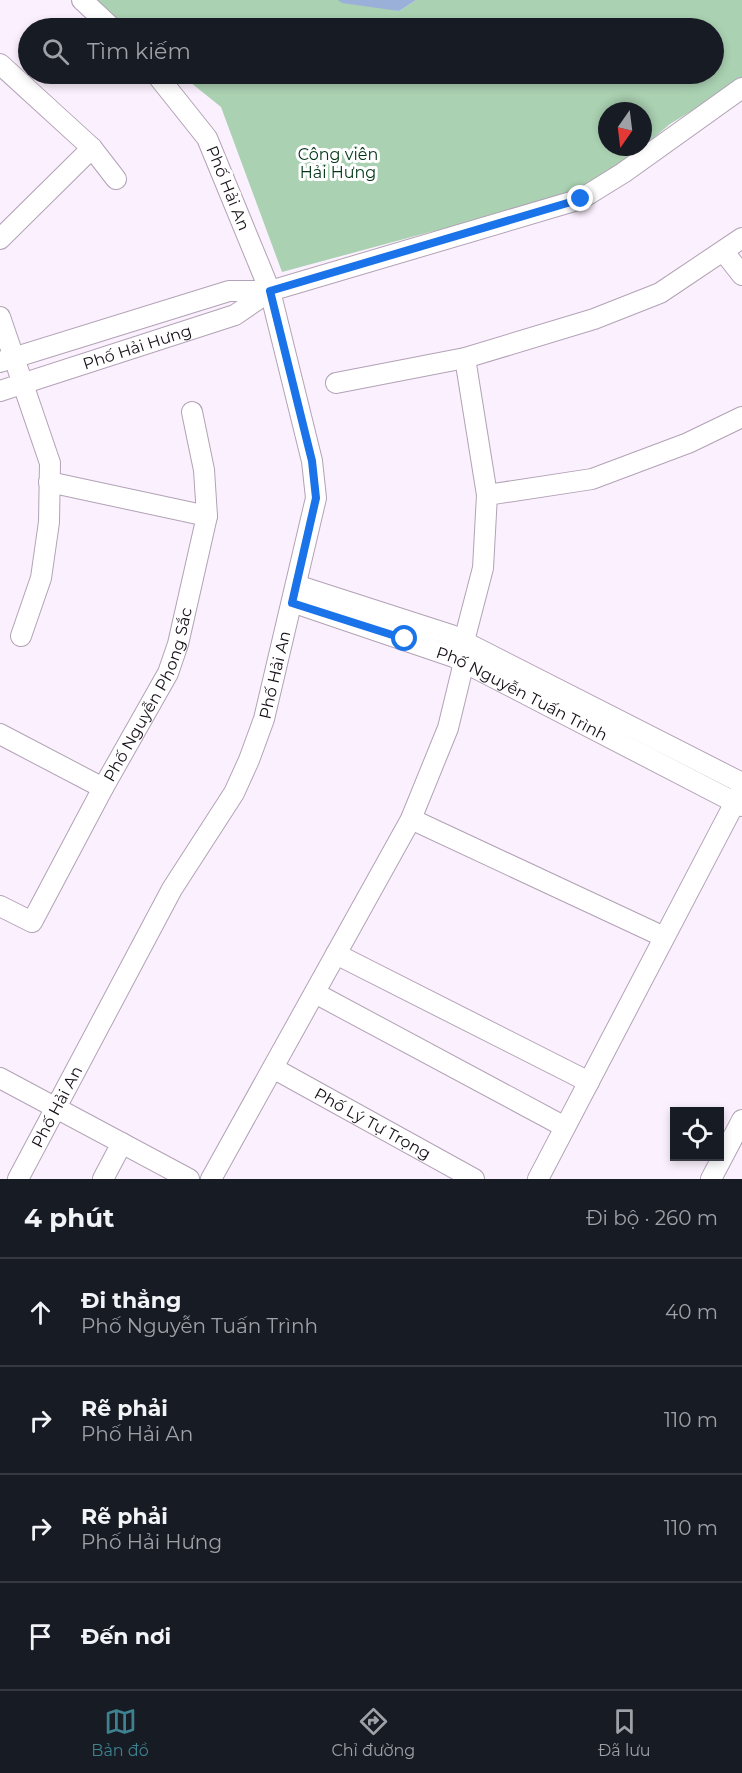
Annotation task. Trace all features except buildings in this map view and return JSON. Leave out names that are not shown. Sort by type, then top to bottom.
[{"type":"street","points":[[82,0],[101,18]]},
{"type":"street","points":[[0,64],[18,80]]},
{"type":"street","points":[[22,84],[92,148],[116,179]]},
{"type":"street","name":"Phố Hải An","points":[[18,1179],[172,889],[234,793],[249,760],[264,719],[316,498],[312,461],[270,291],[207,138],[164,84]]},
{"type":"street","name":"Phố Hải Hưng","points":[[7,360],[229,291],[270,291],[581,199],[623,173],[742,88]]},
{"type":"street","points":[[0,239],[92,148]]},
{"type":"street","points":[[336,383],[465,358],[594,319],[660,293],[742,238]]},
{"type":"street","points":[[724,252],[742,275]]},
{"type":"street","name":"Phố Hải Hưng","points":[[0,391],[235,315],[270,291]]},
{"type":"street","points":[[0,317],[7,360],[23,384],[50,463],[49,522],[41,578],[21,636]]},
{"type":"street","points":[[211,1179],[411,819],[448,728],[464,662],[464,641],[483,568],[487,495],[465,358]]},
{"type":"street","name":"Phố Nguyễn Phong Sắc","points":[[0,906],[32,922],[168,673],[178,644],[207,516],[204,470],[192,412]]},
{"type":"street","points":[[487,495],[592,479],[688,443],[742,417]]},
{"type":"street","points":[[50,482],[207,516]]},
{"type":"street","name":"Phố Nguyễn Tuấn Trình","points":[[294,594],[451,635],[742,783]]},
{"type":"street","name":"Phố Nguyễn Tuấn Trình","points":[[294,594],[464,662],[740,799]]},
{"type":"street","points":[[0,734],[104,788]]},
{"type":"street","points":[[538,1179],[664,937],[740,799]]},
{"type":"street","points":[[411,819],[664,937]]},
{"type":"street","points":[[336,954],[589,1082]]},
{"type":"street","points":[[315,993],[565,1127]]},
{"type":"street","name":"Phố Lý Tự Trọng","points":[[273,1068],[474,1179]]},
{"type":"street","points":[[0,1078],[189,1179]]},
{"type":"street","points":[[711,1179],[741,1124]]},
{"type":"street","points":[[103,1179],[122,1143]]},
{"type":"green space","name":"Công viên Hải Hưng","points":[[87,0],[350,0],[399,11],[416,0],[742,0],[742,80],[670,124],[652,139],[652,102],[598,102],[598,156],[632,156],[581,199],[430,232],[282,272],[221,107],[192,84],[724,84],[724,18],[110,18]]},
{"type":"water","points":[[338,0],[416,0],[399,11],[342,3]]},
{"type":"route","points":[[405,639],[292,603],[316,498],[312,461],[270,291],[581,199]]}]
